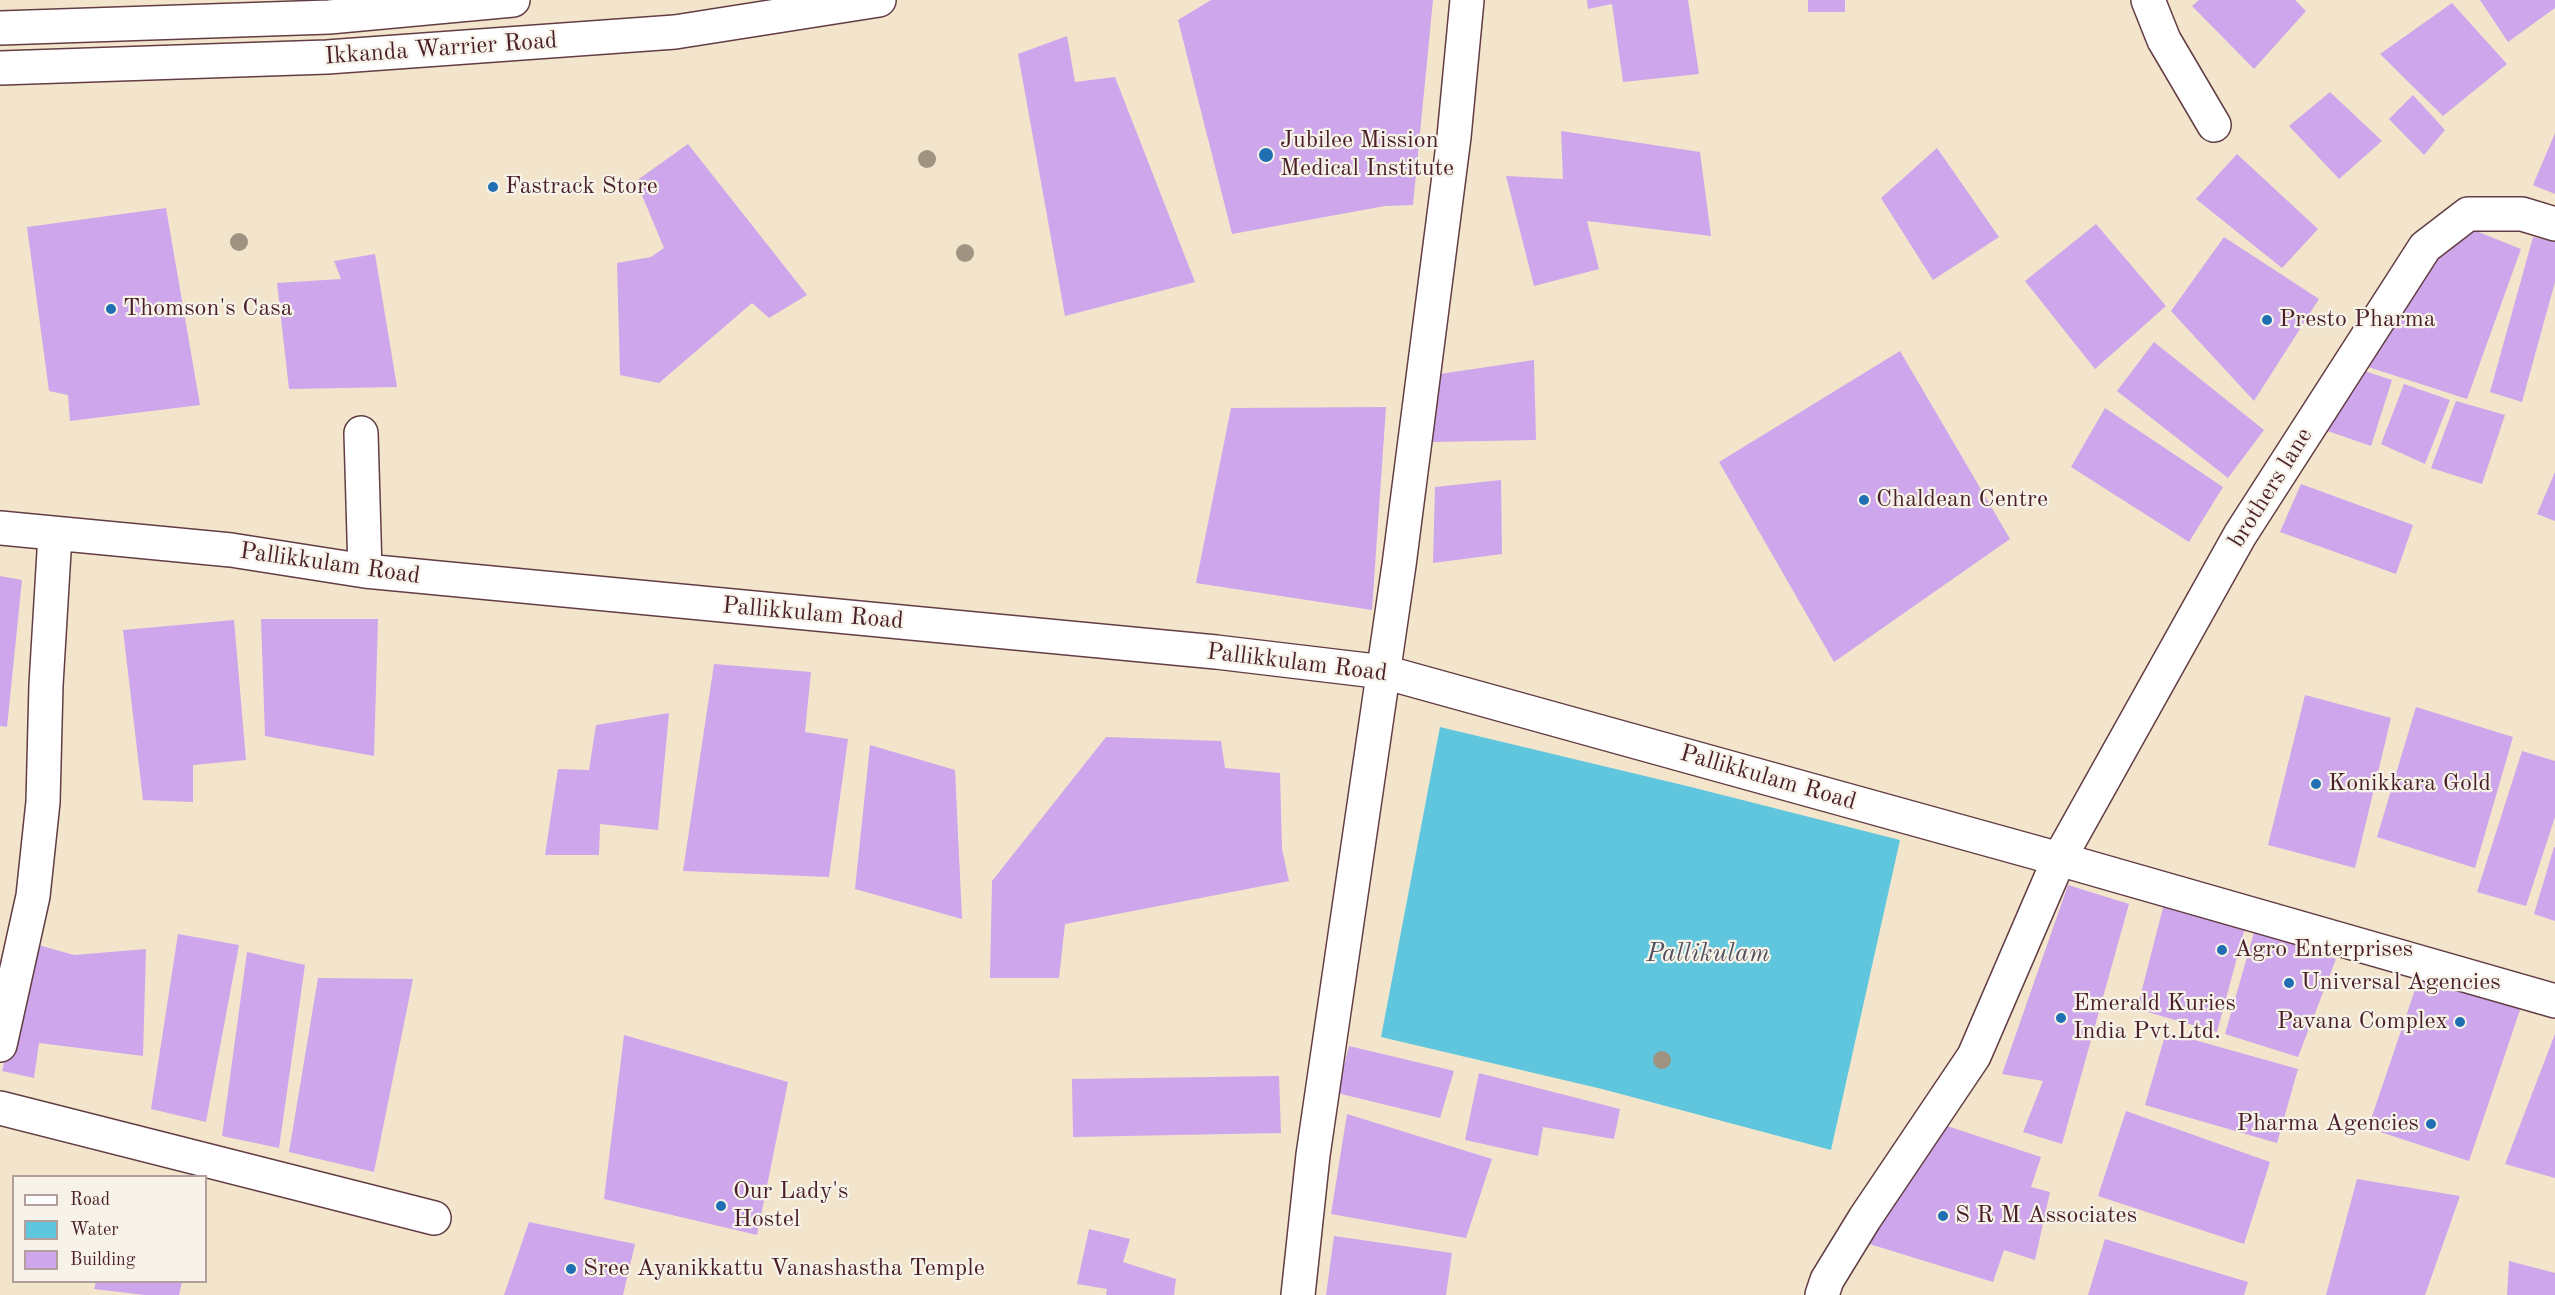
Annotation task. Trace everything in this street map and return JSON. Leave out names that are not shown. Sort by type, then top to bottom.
[{"type":"street","name":"Ikkanda Warrier Road","points":[[0,28],[329,16],[513,0]]},
{"type":"street","name":"Ikkanda Warrier Road","points":[[0,68],[327,57],[675,32],[879,0]]},
{"type":"street","points":[[1298,1295],[1313,1155],[1384,672],[1454,137],[1467,0]]},
{"type":"street","points":[[2148,0],[2164,39],[2214,125]]},
{"type":"street","name":"brothers lane","points":[[1822,1295],[1827,1280],[1864,1218],[1974,1056],[2059,859],[2240,535],[2425,247],[2468,214],[2522,214],[2555,224]]},
{"type":"street","points":[[361,433],[365,572]]},
{"type":"street","name":"Pallikkulam Road","points":[[0,528],[231,550],[365,572],[1205,651],[1384,672],[2059,859],[2555,1001]]},
{"type":"street","points":[[0,1045],[33,896],[43,802],[46,685],[55,535]]},
{"type":"street","points":[[0,1108],[434,1218]]},
{"type":"water","name":"Pallikulam","points":[[1440,727],[1900,840],[1831,1150],[1602,1089],[1381,1037]]},
{"type":"building","points":[[1211,0],[1433,0],[1413,205],[1385,206],[1232,234],[1178,20]]},
{"type":"building","points":[[1587,0],[1688,0],[1699,74],[1623,82],[1612,4],[1588,9]]},
{"type":"building","points":[[1808,0],[1845,0],[1845,12],[1808,12]]},
{"type":"building","points":[[2199,0],[2295,0],[2306,11],[2254,69],[2192,6]]},
{"type":"building","points":[[2480,0],[2555,0],[2555,8],[2508,42]]},
{"type":"building","points":[[2452,3],[2507,64],[2443,116],[2380,54]]},
{"type":"building","points":[[1067,36],[1075,82],[1115,77],[1195,282],[1065,316],[1018,54]]},
{"type":"building","points":[[2330,92],[2382,141],[2339,179],[2289,126]]},
{"type":"building","points":[[2413,95],[2445,130],[2424,155],[2389,119]]},
{"type":"building","points":[[1561,131],[1700,152],[1711,236],[1587,221],[1599,269],[1534,286],[1506,176],[1563,179]]},
{"type":"building","points":[[2555,133],[2555,194],[2533,185]]},
{"type":"building","points":[[688,144],[807,295],[769,318],[752,303],[659,383],[620,375],[617,263],[651,257],[664,248],[636,181]]},
{"type":"building","points":[[1937,148],[1999,237],[1933,280],[1881,198]]},
{"type":"building","points":[[2237,154],[2318,229],[2282,268],[2196,199]]},
{"type":"building","name":"Thomson's Casa","points":[[166,208],[200,405],[70,421],[68,395],[49,391],[27,227]]},
{"type":"building","points":[[2096,224],[2166,306],[2095,369],[2025,281]]},
{"type":"building","points":[[2461,225],[2521,249],[2467,399],[2359,364]]},
{"type":"building","points":[[2224,237],[2319,299],[2254,401],[2171,311]]},
{"type":"building","points":[[2533,237],[2555,242],[2555,282],[2522,402],[2490,392]]},
{"type":"building","points":[[375,254],[397,387],[289,389],[277,283],[341,279],[334,261]]},
{"type":"building","points":[[2154,342],[2264,430],[2228,478],[2117,391]]},
{"type":"building","name":"Chaldean Centre","points":[[1900,351],[2010,539],[1834,662],[1719,462]]},
{"type":"building","points":[[1534,360],[1536,440],[1433,442],[1433,375]]},
{"type":"building","points":[[2355,368],[2392,380],[2371,446],[2319,428]]},
{"type":"building","points":[[2404,384],[2450,400],[2425,464],[2381,444]]},
{"type":"building","points":[[2456,401],[2505,415],[2482,484],[2431,468]]},
{"type":"building","points":[[1386,407],[1372,610],[1196,583],[1231,408]]},
{"type":"building","points":[[2105,408],[2223,487],[2189,542],[2071,467]]},
{"type":"building","points":[[2555,472],[2555,521],[2537,514]]},
{"type":"building","points":[[1501,480],[1502,554],[1433,563],[1435,487]]},
{"type":"building","points":[[2301,484],[2413,525],[2396,574],[2280,532]]},
{"type":"building","points":[[0,576],[22,580],[7,727],[0,726]]},
{"type":"building","points":[[261,619],[378,619],[374,756],[265,736]]},
{"type":"building","points":[[234,620],[246,760],[193,765],[193,802],[143,800],[123,630]]},
{"type":"building","points":[[714,664],[811,672],[805,732],[848,739],[829,877],[683,871]]},
{"type":"building","points":[[2305,695],[2391,718],[2355,868],[2268,845]]},
{"type":"building","points":[[2416,707],[2513,737],[2475,868],[2377,837]]},
{"type":"building","points":[[669,713],[658,830],[600,824],[599,855],[545,855],[558,769],[589,770],[596,725]]},
{"type":"building","points":[[1106,737],[1221,741],[1225,768],[1280,773],[1282,849],[1289,881],[1065,924],[1059,978],[990,978],[992,881]]},
{"type":"building","points":[[870,745],[955,770],[962,919],[855,889]]},
{"type":"building","points":[[2522,751],[2555,761],[2555,817],[2526,906],[2477,892]]},
{"type":"building","points":[[2555,847],[2555,921],[2534,914]]},
{"type":"building","points":[[2068,885],[2129,904],[2062,1144],[2023,1132],[2043,1081],[2002,1074]]},
{"type":"building","points":[[2165,900],[2246,924],[2217,1032],[2137,1009]]},
{"type":"building","points":[[2255,929],[2336,959],[2298,1057],[2225,1034]]},
{"type":"building","points":[[178,934],[239,945],[206,1122],[151,1109]]},
{"type":"building","points":[[35,944],[74,955],[146,949],[143,1056],[39,1043],[34,1078],[2,1071]]},
{"type":"building","points":[[247,952],[305,965],[279,1148],[222,1136]]},
{"type":"building","points":[[318,978],[413,979],[374,1172],[289,1152]]},
{"type":"building","points":[[2419,978],[2521,1007],[2469,1161],[2368,1128]]},
{"type":"building","points":[[2166,1032],[2298,1069],[2277,1143],[2145,1105]]},
{"type":"building","points":[[2555,1034],[2555,1178],[2505,1164]]},
{"type":"building","points":[[624,1035],[788,1082],[757,1235],[604,1199]]},
{"type":"building","points":[[1349,1046],[1454,1071],[1440,1118],[1337,1093]]},
{"type":"building","points":[[1479,1073],[1620,1109],[1614,1139],[1543,1127],[1538,1156],[1465,1140]]},
{"type":"building","points":[[1279,1076],[1281,1133],[1073,1137],[1072,1079]]},
{"type":"building","points":[[2126,1111],[2270,1162],[2244,1244],[2098,1196]]},
{"type":"building","points":[[1347,1114],[1492,1159],[1466,1238],[1331,1214]]},
{"type":"building","points":[[1941,1124],[2041,1157],[2031,1187],[2050,1192],[2035,1260],[2004,1250],[1993,1282],[1866,1243]]},
{"type":"building","points":[[2357,1179],[2460,1196],[2425,1295],[2326,1295]]},
{"type":"building","name":"Sree Ayanikkattu Vanashastha Temple","points":[[529,1222],[635,1244],[623,1295],[504,1295]]},
{"type":"building","points":[[1089,1229],[1130,1239],[1123,1262],[1176,1279],[1174,1295],[1106,1295],[1107,1289],[1077,1284]]},
{"type":"building","points":[[1334,1236],[1452,1253],[1446,1295],[1326,1295]]},
{"type":"building","points":[[2105,1239],[2248,1282],[2244,1295],[2088,1295]]},
{"type":"building","points":[[2509,1261],[2555,1273],[2555,1295],[2507,1295]]},
{"type":"building","points":[[96,1283],[182,1283],[179,1295],[145,1295],[94,1289]]},
{"type":"place","name":"Jubilee Mission Medical Institute","points":[[1266,155]]},
{"type":"place","name":"Fastrack Store","points":[[493,187]]},
{"type":"place","name":"Thomson's Casa","points":[[111,309]]},
{"type":"place","name":"Presto Pharma","points":[[2267,320]]},
{"type":"place","name":"Chaldean Centre","points":[[1864,500]]},
{"type":"place","name":"Konikkara Gold","points":[[2316,784]]},
{"type":"place","name":"Agro Enterprises","points":[[2222,950]]},
{"type":"place","name":"Universal Agencies","points":[[2289,983]]},
{"type":"place","name":"Emerald Kuries India Pvt.Ltd.","points":[[2061,1018]]},
{"type":"place","name":"Pavana Complex","points":[[2460,1022]]},
{"type":"place","name":"Pharma Agencies","points":[[2431,1124]]},
{"type":"place","name":"Our Lady's Hostel","points":[[721,1206]]},
{"type":"place","name":"S R M Associates","points":[[1943,1216]]},
{"type":"place","name":"Sree Ayanikkattu Vanashastha Temple","points":[[571,1269]]}]
